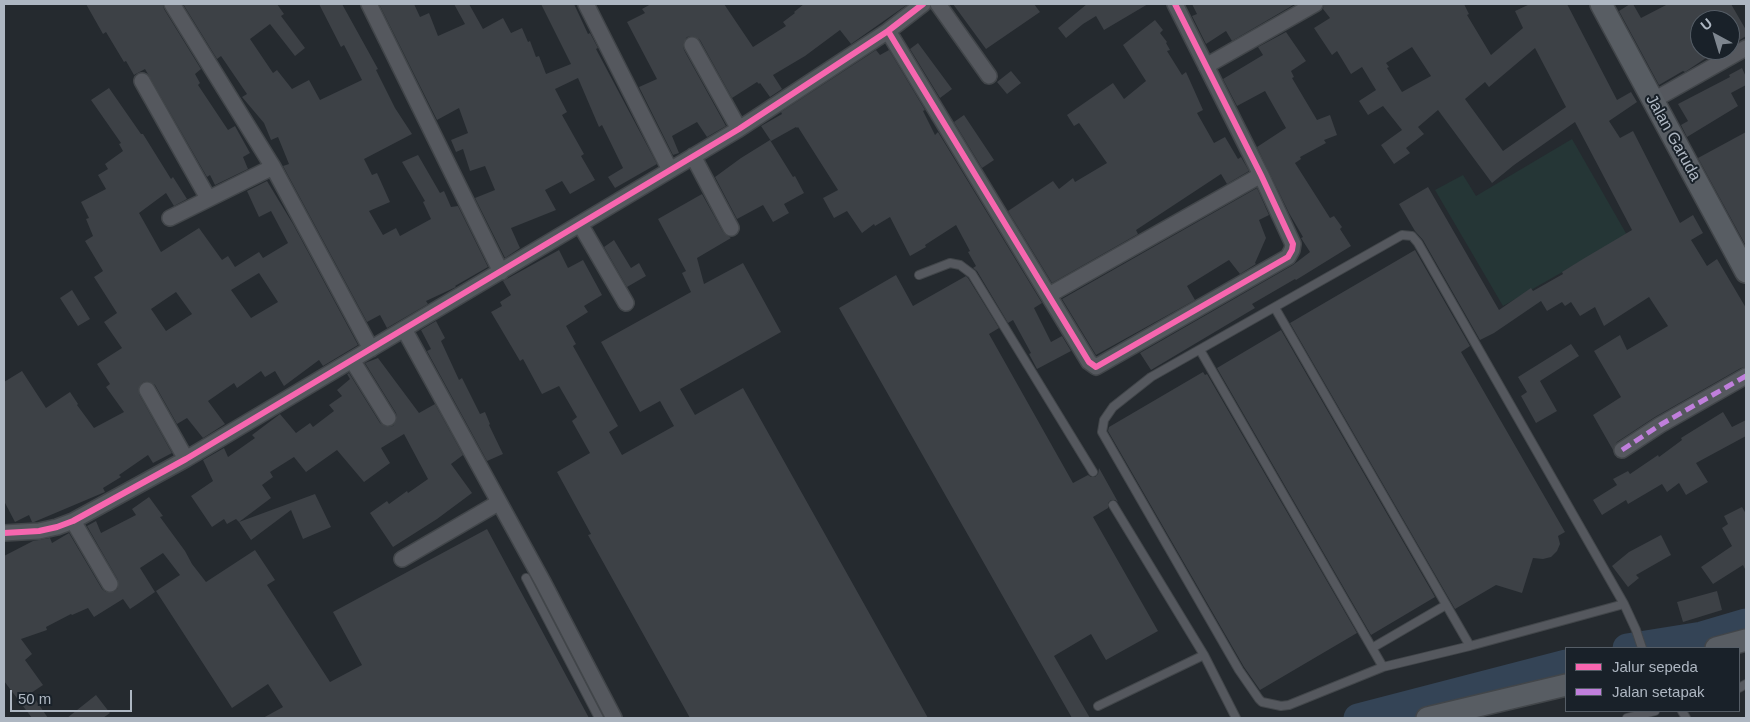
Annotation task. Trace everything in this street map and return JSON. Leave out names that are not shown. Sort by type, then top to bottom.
[{"type":"street","points":[[172,4],[273,167],[371,349]]},
{"type":"street","points":[[369,4],[501,272]]},
{"type":"street","points":[[586,4],[670,170]]},
{"type":"street","points":[[4,533],[39,531],[73,521],[186,459],[739,129],[888,31],[923,4]]},
{"type":"street","points":[[938,4],[989,76]]},
{"type":"street","points":[[888,31],[1089,362],[1096,367],[1288,257],[1292,250],[1293,244],[1261,175],[1175,4]]},
{"type":"street","points":[[1206,66],[1315,4]]},
{"type":"street","name":"Jalan Garuda","points":[[1605,7],[1652,101],[1746,272]]},
{"type":"street","points":[[692,45],[739,129]]},
{"type":"street","points":[[1652,101],[1746,48]]},
{"type":"street","points":[[142,81],[208,198]]},
{"type":"street","points":[[693,156],[731,228]]},
{"type":"street","points":[[170,218],[273,167]]},
{"type":"street","points":[[1049,295],[1261,175]]},
{"type":"street","points":[[580,224],[626,303]]},
{"type":"street","points":[[404,328],[498,503],[543,582],[614,718]]},
{"type":"street","points":[[352,360],[388,418]]},
{"type":"street","points":[[1622,450],[1676,416],[1746,376]]},
{"type":"street","points":[[147,390],[186,459]]},
{"type":"street","points":[[402,560],[498,503]]},
{"type":"street","points":[[73,521],[110,584]]},
{"type":"street","points":[[1720,647],[1746,640]]},
{"type":"street","points":[[1427,718],[1565,685]]},
{"type":"lane","points":[[1624,604],[1470,646],[1383,667],[1289,705],[1281,706],[1259,699],[1234,661],[1102,432],[1104,420],[1113,408],[1151,377],[1402,235],[1412,236],[1423,251],[1624,604],[1642,647]]},
{"type":"lane","points":[[919,275],[950,263],[960,265],[972,274],[1094,472]]},
{"type":"lane","points":[[1275,308],[1470,646]]},
{"type":"lane","points":[[1200,350],[1383,667]]},
{"type":"lane","points":[[1113,505],[1204,655],[1236,718]]},
{"type":"lane","points":[[526,578],[599,718]]},
{"type":"lane","points":[[1372,648],[1446,605]]},
{"type":"lane","points":[[1098,706],[1204,655]]},
{"type":"lane","points":[[1627,718],[1651,712]]},
{"type":"shaded area","points":[[1572,139],[1627,235],[1503,306],[1435,190],[1463,175],[1476,196]]},
{"type":"building","points":[[86,4],[163,4],[164,9],[201,69],[195,74],[200,83],[198,85],[228,130],[235,126],[250,153],[243,157],[248,169],[215,185],[210,175],[207,177],[145,69],[134,75],[106,32],[103,34]]},
{"type":"building","points":[[183,4],[277,4],[284,14],[281,16],[305,48],[295,56],[270,24],[250,39],[273,73],[277,70],[292,89],[309,80],[320,100],[362,80],[344,45],[341,47],[319,4],[342,4],[378,69],[376,70],[395,108],[412,134],[364,159],[372,175],[377,173],[390,202],[369,211],[383,235],[396,228],[400,236],[431,219],[423,202],[425,201],[402,162],[418,155],[440,193],[444,191],[451,207],[458,206],[488,267],[456,287],[426,301],[428,304],[387,328],[380,315],[367,322],[283,166],[289,164],[278,137],[271,140],[264,123],[242,97],[247,94],[221,56],[217,59]]},
{"type":"building","points":[[379,4],[414,4],[420,17],[429,13],[438,36],[465,24],[454,4],[469,4],[483,29],[503,18],[511,33],[522,28],[528,42],[530,41],[536,57],[539,56],[546,74],[571,64],[541,4],[574,4],[657,164],[615,188],[608,177],[623,168],[602,125],[599,127],[578,78],[555,89],[567,112],[562,115],[584,154],[581,156],[595,180],[570,194],[562,181],[545,190],[556,210],[511,228],[520,248],[505,258],[475,198],[495,190],[485,166],[470,171],[463,149],[456,152],[451,140],[468,133],[459,108],[437,120]]},
{"type":"building","points":[[651,4],[724,4],[753,47],[786,26],[783,22],[804,4],[908,4],[851,44],[840,30],[805,56],[773,75],[782,89],[770,97],[760,83],[757,82],[732,98],[700,40],[693,36],[687,37],[683,44],[684,50],[726,126],[707,137],[697,122],[672,136],[679,153],[673,155],[639,87],[657,79],[627,22],[645,13],[642,9]]},
{"type":"building","points":[[953,4],[1034,4],[1040,12],[986,49]]},
{"type":"building","points":[[1087,4],[1148,4],[1104,30],[1096,16],[1066,38],[1058,28]]},
{"type":"building","points":[[1192,4],[1295,4],[1232,41],[1226,31],[1206,44],[1192,16],[1197,14]]},
{"type":"building","points":[[1324,4],[1464,4],[1469,14],[1467,15],[1491,55],[1523,28],[1515,11],[1530,4],[1567,4],[1617,100],[1631,92],[1637,102],[1609,121],[1620,138],[1633,131],[1680,223],[1693,215],[1703,233],[1691,240],[1707,266],[1717,259],[1746,308],[1746,367],[1741,368],[1655,417],[1617,442],[1613,450],[1593,415],[1621,397],[1594,351],[1620,335],[1627,350],[1668,326],[1649,297],[1604,326],[1595,307],[1580,316],[1571,302],[1565,306],[1562,302],[1547,311],[1541,301],[1494,333],[1480,340],[1423,240],[1415,231],[1399,204],[1428,187],[1499,310],[1531,288],[1533,291],[1563,274],[1562,272],[1632,230],[1575,122],[1492,183],[1438,110],[1418,127],[1424,134],[1406,148],[1410,153],[1394,164],[1381,145],[1402,130],[1383,106],[1368,115],[1359,101],[1376,90],[1362,67],[1351,74],[1337,51],[1332,55],[1314,28],[1330,18],[1323,9]],"holes":[[[1412,47],[1431,76],[1402,92],[1387,68],[1389,67],[1386,63]],[[1535,48],[1566,107],[1503,151],[1465,99],[1485,82],[1489,87]]]},
{"type":"building","points":[[1633,4],[1641,18],[1668,4],[1731,4],[1734,10],[1690,10],[1690,60],[1703,60],[1685,72],[1683,71],[1659,85],[1619,11]]},
{"type":"building","points":[[1155,20],[1163,30],[1160,33],[1167,42],[1170,50],[1167,51],[1182,75],[1186,72],[1203,110],[1197,113],[1214,143],[1225,137],[1238,159],[1241,157],[1249,171],[1227,184],[1221,174],[1136,230],[1138,234],[1052,283],[1008,211],[1053,181],[1059,189],[1073,178],[1075,182],[1107,163],[1079,123],[1074,126],[1067,115],[1113,83],[1124,99],[1146,81],[1123,45]]},
{"type":"building","points":[[1740,20],[1746,30],[1746,36],[1740,40]]},
{"type":"building","points":[[1286,32],[1306,61],[1291,71],[1294,77],[1292,78],[1317,120],[1330,115],[1337,135],[1324,140],[1326,143],[1300,157],[1301,159],[1295,163],[1330,218],[1334,216],[1342,227],[1340,229],[1351,246],[1296,280],[1252,304],[1255,308],[1151,370],[1140,353],[1293,265],[1310,252],[1301,238],[1303,237],[1289,213],[1257,147],[1286,128],[1265,91],[1237,106],[1223,79],[1263,55],[1258,47]]},
{"type":"building","points":[[918,43],[952,89],[940,98],[910,49]]},
{"type":"building","points":[[876,50],[880,55],[889,50],[925,110],[923,111],[935,135],[938,132],[1042,303],[1034,308],[1051,342],[1062,336],[1071,351],[1037,369],[1029,354],[1031,353],[1013,320],[1008,323],[977,271],[973,268],[976,266],[956,225],[910,256],[890,217],[875,226],[874,224],[862,233],[847,211],[834,218],[823,198],[838,190],[798,127],[771,141],[761,126],[782,114],[781,112]]},
{"type":"building","points":[[1742,68],[1746,77],[1746,85],[1731,93],[1738,106],[1687,137],[1681,125],[1688,121],[1678,104],[1730,77],[1729,75]]},
{"type":"building","points":[[1011,71],[1021,83],[1007,94],[997,82]]},
{"type":"building","points":[[109,88],[141,134],[143,134],[171,179],[173,177],[187,199],[174,206],[166,193],[139,213],[161,252],[199,228],[222,260],[228,256],[235,267],[259,252],[263,258],[288,243],[271,211],[259,217],[247,191],[267,181],[293,224],[358,345],[323,366],[319,360],[284,386],[275,371],[265,377],[261,371],[237,388],[234,383],[208,401],[225,424],[203,438],[187,418],[177,424],[155,385],[148,381],[143,382],[139,386],[139,394],[172,453],[153,463],[148,455],[119,475],[121,477],[103,488],[105,492],[34,522],[32,522],[29,515],[15,522],[4,501],[4,382],[22,371],[46,408],[70,392],[94,428],[124,412],[106,387],[110,384],[97,364],[122,348],[104,322],[117,313],[94,277],[103,271],[85,241],[93,236],[86,219],[89,218],[81,202],[106,189],[98,175],[108,169],[105,164],[123,151],[119,144],[121,143],[91,100]],"holes":[[[259,273],[278,302],[251,318],[231,290]],[[176,292],[192,314],[166,331],[151,309]]]},
{"type":"building","points":[[964,115],[994,160],[982,168],[954,122]]},
{"type":"building","points":[[1746,132],[1746,246],[1698,158]]},
{"type":"building","points":[[770,140],[793,177],[795,176],[804,193],[784,204],[789,213],[773,222],[763,205],[737,219],[715,177]]},
{"type":"building","points":[[1257,188],[1269,215],[1259,220],[1266,238],[1256,264],[1240,274],[1229,260],[1187,286],[1195,300],[1096,355],[1062,299]]},
{"type":"building","points":[[702,194],[723,232],[731,238],[697,258],[704,284],[743,263],[781,332],[680,389],[695,415],[743,388],[928,718],[690,718],[588,535],[591,534],[557,472],[590,453],[572,421],[577,417],[559,386],[542,394],[523,359],[520,361],[491,312],[502,306],[500,302],[511,295],[503,281],[559,250],[568,268],[583,260],[602,295],[584,306],[588,312],[566,326],[576,344],[573,346],[618,426],[609,432],[622,455],[674,426],[660,401],[640,412],[601,342],[691,292],[682,273],[686,271],[658,219]]},
{"type":"building","points":[[614,240],[631,268],[639,263],[646,276],[627,287],[604,247]]},
{"type":"building","points":[[1415,250],[1470,346],[1461,352],[1565,532],[1558,536],[1560,544],[1557,551],[1551,557],[1543,559],[1533,558],[1522,593],[1496,585],[1455,609],[1290,323]]},
{"type":"building","points":[[896,275],[913,306],[966,276],[968,278],[999,328],[989,334],[1073,483],[1088,475],[1095,477],[1098,474],[1099,468],[1118,502],[1111,500],[1108,503],[1108,508],[1093,517],[1158,631],[1106,660],[1091,634],[1054,656],[1090,718],[1072,718],[839,308]]},
{"type":"building","points":[[72,290],[90,319],[78,326],[60,298]]},
{"type":"building","points":[[436,321],[445,338],[441,341],[459,380],[462,378],[480,414],[485,412],[503,454],[487,461],[427,351],[431,349],[421,330]]},
{"type":"building","points":[[1281,330],[1435,597],[1371,635],[1217,368]]},
{"type":"building","points":[[1571,344],[1579,356],[1540,381],[1557,411],[1536,423],[1521,396],[1527,392],[1518,377]]},
{"type":"building","points":[[378,358],[419,413],[435,404],[463,455],[451,464],[472,493],[437,519],[393,547],[370,513],[387,501],[389,504],[407,491],[408,493],[428,479],[404,434],[381,448],[390,463],[364,482],[337,450],[306,472],[294,457],[270,472],[273,477],[262,485],[271,498],[239,522],[236,519],[227,524],[224,519],[212,527],[191,496],[213,481],[203,460],[224,448],[228,457],[255,438],[252,435],[280,414],[296,433],[310,423],[313,427],[334,411],[329,405],[342,396],[337,390],[350,379],[347,374],[349,373],[380,423],[388,427],[393,426],[397,418],[396,413],[365,363]]},
{"type":"building","points":[[1203,372],[1205,375],[1207,374],[1357,633],[1260,690],[1244,667],[1108,431],[1109,427]]},
{"type":"building","points":[[1723,412],[1732,427],[1746,420],[1746,436],[1696,463],[1708,482],[1686,495],[1679,483],[1667,492],[1662,484],[1628,504],[1626,500],[1602,515],[1593,500],[1617,485],[1613,479],[1628,471],[1630,474],[1658,455],[1659,457],[1682,440],[1681,438]]},
{"type":"building","points":[[315,494],[331,527],[303,539],[291,510],[251,540],[239,522]]},
{"type":"building","points":[[149,497],[163,516],[160,517],[206,582],[255,550],[275,580],[267,585],[330,682],[362,665],[333,612],[487,529],[589,718],[263,718],[283,707],[268,684],[232,708],[156,591],[180,575],[163,553],[140,568],[155,592],[130,609],[123,599],[94,617],[88,608],[71,614],[46,627],[47,630],[21,639],[32,654],[25,660],[43,685],[31,693],[48,718],[32,718],[4,681],[4,556],[33,541],[50,538],[52,543],[69,533],[102,589],[106,592],[114,592],[118,588],[118,580],[87,526],[96,521],[101,533],[136,515],[132,509]]},
{"type":"building","points":[[1742,507],[1746,514],[1746,571],[1743,565],[1713,584],[1701,567],[1732,546],[1722,528],[1728,524],[1724,516]]},
{"type":"building","points":[[1661,535],[1671,555],[1636,575],[1639,578],[1628,587],[1612,566],[1629,552]]},
{"type":"building","points":[[1717,591],[1722,610],[1683,622],[1677,602]]},
{"type":"building","points":[[96,695],[110,713],[103,718],[67,718]]},
{"type":"waterway","points":[[1633,647],[1702,636],[1746,623]]},
{"type":"waterway","points":[[1358,718],[1565,664]]},
{"type":"marked path","points":[[1622,450],[1660,425],[1746,376]]},
{"type":"cycle path","points":[[4,533],[39,531],[73,521],[186,459],[739,129],[888,31],[923,4]]},
{"type":"cycle path","points":[[888,31],[1089,362],[1096,367],[1288,257],[1292,250],[1293,244],[1261,175],[1175,4]]}]
